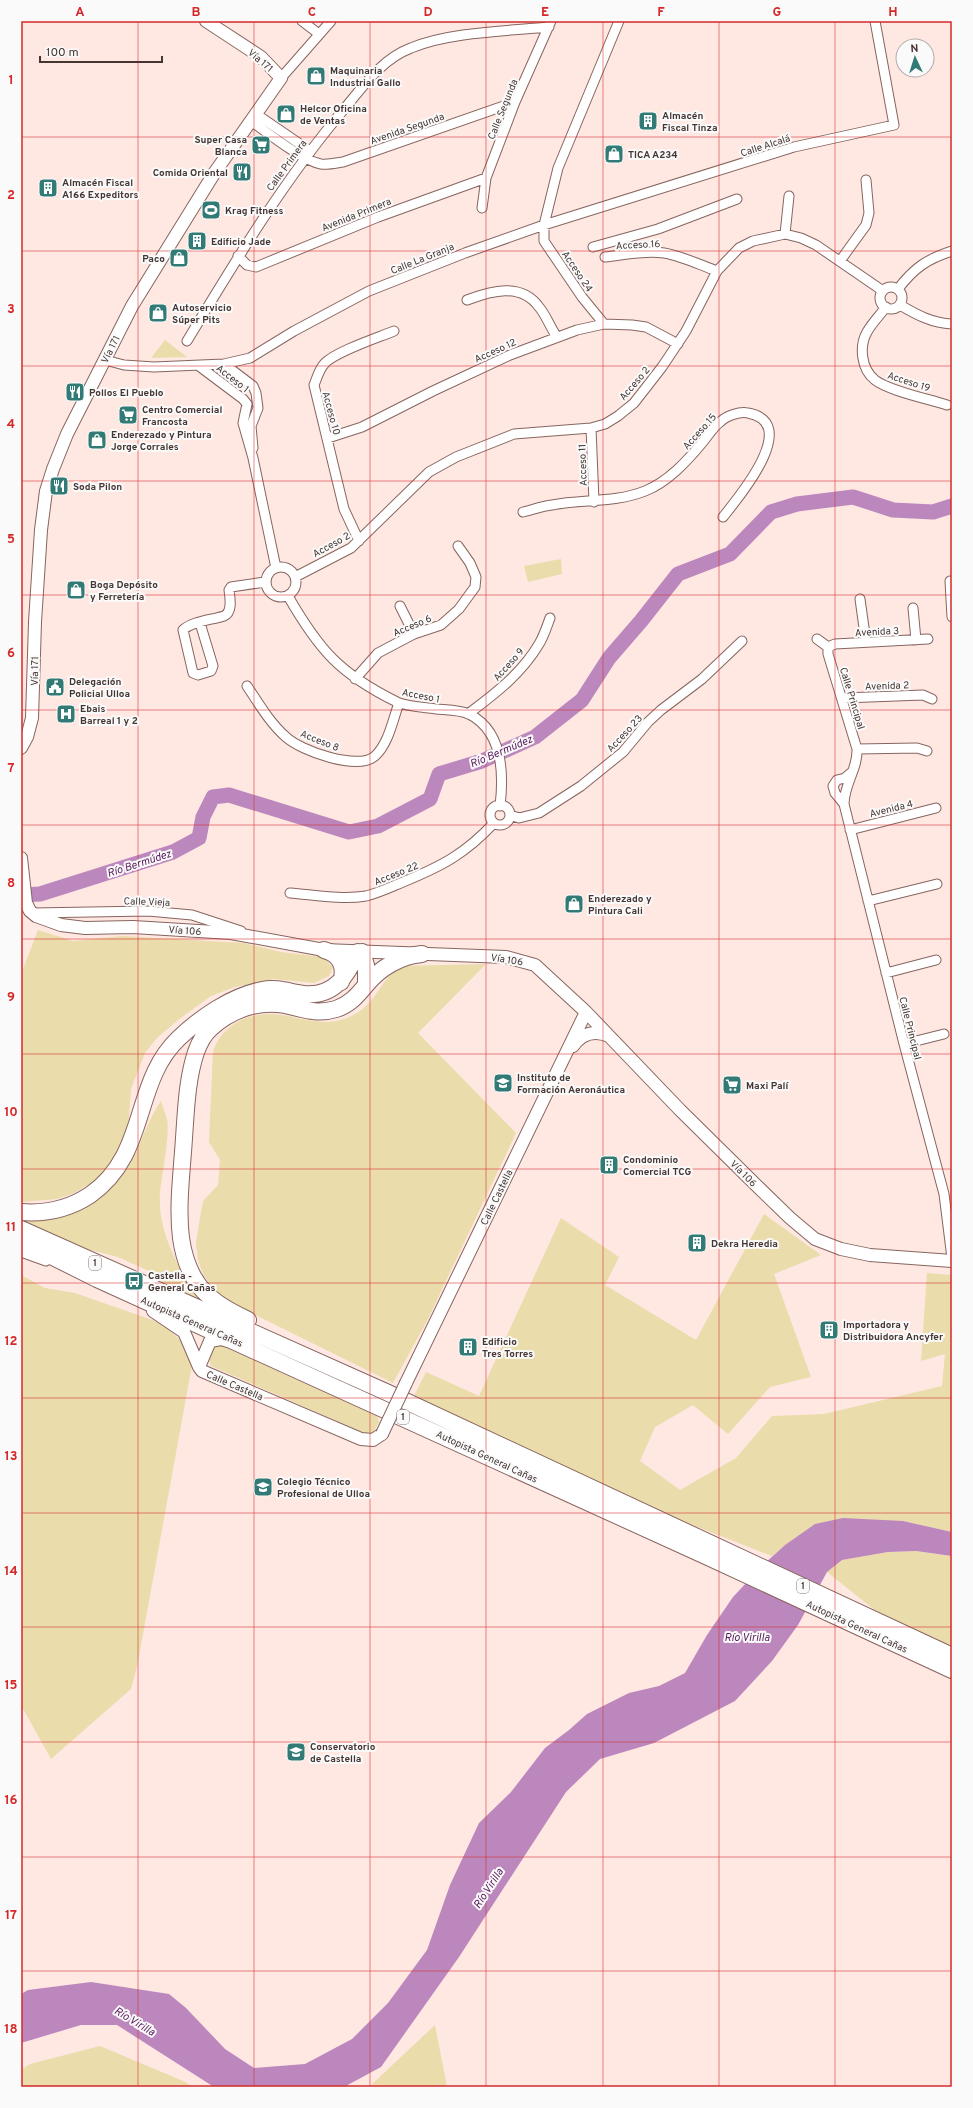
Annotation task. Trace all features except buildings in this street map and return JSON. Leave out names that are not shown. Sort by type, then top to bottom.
[{"type":"highway","points":[[324,950],[330,951],[340,959],[344,970],[341,982]]},
{"type":"highway","points":[[21,1212],[48,1212],[70,1206],[97,1190],[113,1175],[123,1161],[133,1138],[158,1066],[172,1045],[198,1023],[236,999],[254,992],[272,988],[305,994],[329,991],[341,982],[360,952]]},
{"type":"highway","points":[[360,952],[366,965],[366,985]]},
{"type":"highway","points":[[386,1392],[232,1312],[209,1297],[194,1279],[183,1249],[180,1222],[181,1182],[190,1079],[196,1050],[208,1030],[235,1012],[254,1005],[278,1004],[317,1012],[337,1009],[352,1000],[366,985],[393,962],[407,956],[422,954]]},
{"type":"highway","name":"Autopista General Cañas","points":[[21,1229],[386,1392],[711,1551],[889,1634],[952,1670]]},
{"type":"highway","name":"Autopista General Cañas","points":[[21,1241],[97,1278],[254,1350],[711,1551]]},
{"type":"highway","name":"Autopista General Cañas","points":[[889,1634],[952,1656]]},
{"type":"main road","name":"Vía 171","points":[[21,748],[27,737],[32,718],[38,566],[46,491],[67,434],[132,306],[215,172],[281,78],[261,57],[206,21]]},
{"type":"main road","points":[[21,858],[26,903],[32,913]]},
{"type":"main road","name":"Vía 106","points":[[32,913],[50,922],[75,927],[133,927],[258,937],[297,946],[324,950],[506,957],[535,965],[586,1012],[790,1218],[815,1239],[841,1249],[870,1255],[952,1261]]},
{"type":"main road","name":"Calle Castella","points":[[97,1278],[177,1326],[188,1338],[199,1367],[208,1374],[361,1439],[373,1440],[382,1434],[586,1012]]},
{"type":"main road","points":[[561,1064],[574,1043],[582,1036],[596,1032],[609,1036]]},
{"type":"main road","name":"Calle Castella","points":[[199,1367],[207,1346],[213,1340],[221,1339],[254,1350]]},
{"type":"street","points":[[302,21],[319,34]]},
{"type":"street","points":[[281,78],[331,21]]},
{"type":"street","points":[[544,225],[558,168],[619,21]]},
{"type":"street","name":"Calle Alcalá","points":[[544,225],[794,147],[894,125],[875,21]]},
{"type":"street","name":"Calle Primera","points":[[186,341],[238,256],[307,154],[375,72],[395,56],[433,40],[550,24]]},
{"type":"street","name":"Calle Segunda","points":[[482,208],[486,178],[516,102],[550,24]]},
{"type":"street","name":"Avenida Segunda","points":[[253,118],[321,164],[343,162],[516,102]]},
{"type":"street","name":"Avenida Primera","points":[[238,256],[247,265],[256,267],[378,217],[486,178]]},
{"type":"street","points":[[840,261],[866,225],[869,213],[866,180]]},
{"type":"street","points":[[785,234],[789,196]]},
{"type":"street","points":[[593,246],[615,242],[658,229],[736,199]]},
{"type":"street","name":"Acceso 24","points":[[544,225],[544,241],[582,298],[604,324]]},
{"type":"street","name":"Calle La Granja","points":[[105,360],[124,365],[154,367],[224,364],[250,358],[294,331],[369,292],[466,253],[544,225]]},
{"type":"street","name":"Acceso 2","points":[[296,578],[351,548],[430,472],[456,457],[514,434],[591,428],[605,424],[634,403],[678,344],[717,272],[729,256],[739,248],[753,241],[785,234],[801,238],[816,245],[883,291]]},
{"type":"street","points":[[615,242],[620,256]]},
{"type":"street","points":[[898,289],[911,272],[925,262],[952,251]]},
{"type":"street","name":"Acceso 16","points":[[605,257],[650,252],[664,253],[679,257],[717,272]]},
{"type":"street","points":[[888,287],[898,289],[903,298],[900,305],[893,308],[886,307],[880,298],[883,291],[888,287]]},
{"type":"street","points":[[467,300],[490,291],[507,290],[524,295],[539,306],[557,336]]},
{"type":"street","points":[[900,305],[922,318],[938,323],[952,324]]},
{"type":"street","name":"Acceso 19","points":[[886,307],[867,332],[863,343],[862,356],[867,370],[874,380],[884,385],[947,405]]},
{"type":"street","name":"Acceso 12","points":[[328,438],[362,427],[433,391],[557,336],[577,330],[604,324],[632,325],[646,327],[678,344]]},
{"type":"street","name":"Acceso 10","points":[[359,541],[344,509],[335,478],[328,438],[316,400],[314,385],[319,372],[325,363],[335,356],[394,331]]},
{"type":"street","name":"Acceso 1","points":[[224,364],[253,386],[256,393],[258,408],[251,426],[253,458]]},
{"type":"street","name":"Acceso 1","points":[[199,366],[238,395],[247,404],[243,423],[253,458],[276,568]]},
{"type":"street","name":"Acceso 15","points":[[594,502],[645,491],[662,481],[689,458],[720,421],[740,412],[748,413],[767,424],[770,433],[769,444],[750,484],[723,517]]},
{"type":"street","name":"Acceso 11","points":[[591,428],[594,502]]},
{"type":"street","points":[[523,512],[553,504],[594,502]]},
{"type":"street","name":"Acceso 6","points":[[355,679],[378,653],[414,634],[441,625],[459,609],[475,587],[476,577],[470,563],[458,546]]},
{"type":"street","points":[[280,567],[290,570],[296,578],[295,588],[288,596],[277,598],[272,596],[266,587],[265,582],[268,573],[276,568],[280,567]]},
{"type":"street","points":[[200,623],[213,666],[211,671],[195,675],[193,673],[182,630],[200,623],[228,615],[230,612],[229,590],[232,588],[265,582]]},
{"type":"street","points":[[950,582],[952,617]]},
{"type":"street","name":"Acceso 1","points":[[288,596],[308,631],[329,657],[355,679],[399,703],[468,714],[484,725],[496,742],[501,765],[502,790],[500,806]]},
{"type":"street","points":[[860,599],[866,642]]},
{"type":"street","points":[[400,606],[414,634]]},
{"type":"street","points":[[914,608],[916,640]]},
{"type":"street","name":"Acceso 9","points":[[468,714],[500,690],[523,666],[540,644],[550,618]]},
{"type":"street","points":[[817,639],[828,647]]},
{"type":"street","name":"Avenida 3","points":[[828,647],[835,644],[928,639]]},
{"type":"street","name":"Acceso 23","points":[[510,815],[519,818],[539,813],[593,777],[622,752],[657,714],[674,699],[702,679],[742,641]]},
{"type":"street","name":"Calle Principal","points":[[828,647],[828,654],[857,749],[855,769],[845,788],[844,804],[904,1044],[944,1194],[952,1258]]},
{"type":"street","name":"Acceso 8","points":[[247,686],[272,724],[288,739],[321,755],[342,761],[361,761],[375,756],[386,740],[399,703]]},
{"type":"street","name":"Avenida 2","points":[[842,698],[923,695],[932,699]]},
{"type":"street","points":[[857,749],[917,748],[927,751]]},
{"type":"street","points":[[500,806],[507,808],[510,815],[509,820],[505,824],[499,825],[494,823],[491,818],[491,812],[500,806]]},
{"type":"street","name":"Avenida 4","points":[[850,830],[936,808]]},
{"type":"street","name":"Acceso 22","points":[[290,893],[349,897],[366,896],[383,891],[444,864],[477,841],[494,823]]},
{"type":"street","points":[[868,901],[937,884]]},
{"type":"street","name":"Calle Vieja","points":[[32,913],[148,911],[173,913],[218,922],[258,937]]},
{"type":"street","points":[[886,973],[936,960]]},
{"type":"street","points":[[904,1044],[944,1034]]},
{"type":"street","points":[[21,1252],[97,1278]]},
{"type":"shaded area","points":[[165,340],[187,357],[151,358]]},
{"type":"shaded area","points":[[561,559],[562,574],[528,582],[524,566]]},
{"type":"shaded area","points":[[38,930],[73,941],[122,936],[244,943],[281,952],[322,957],[333,967],[329,976],[314,983],[274,979],[235,987],[211,996],[178,1020],[157,1038],[145,1053],[131,1089],[128,1130],[111,1164],[93,1182],[74,1193],[57,1199],[21,1202],[21,974]]},
{"type":"shaded area","points":[[486,964],[418,1033],[516,1133],[427,1321],[393,1383],[225,1300],[211,1286],[203,1274],[198,1260],[196,1243],[204,1200],[218,1185],[220,1160],[209,1142],[213,1052],[222,1035],[228,1028],[253,1016],[273,1014],[319,1022],[337,1021],[347,1018],[357,1013],[371,1001],[387,979],[400,966]]},
{"type":"shaded area","points":[[161,1101],[168,1126],[167,1145],[160,1193],[162,1221],[170,1248],[184,1275],[199,1298],[173,1292],[151,1272],[118,1257],[74,1246],[21,1223],[21,1220],[49,1220],[70,1215],[81,1210],[102,1196],[121,1177],[128,1167],[153,1114]]},
{"type":"shaded area","points":[[764,1214],[821,1255],[774,1274],[811,1377],[770,1387],[728,1434],[693,1405],[655,1427],[640,1461],[680,1490],[736,1458],[772,1416],[824,1414],[942,1386],[945,1354],[921,1361],[927,1273],[952,1275],[952,1532],[903,1521],[815,1525],[785,1545],[772,1556],[667,1515],[414,1396],[426,1372],[479,1396],[561,1218],[619,1257],[605,1285],[696,1340]]},
{"type":"shaded area","points":[[21,1275],[45,1288],[75,1293],[161,1323],[185,1346],[192,1365],[137,1667],[131,1689],[51,1759],[21,1705]]},
{"type":"shaded area","points":[[220,1345],[377,1416],[379,1422],[373,1433],[367,1434],[211,1366],[208,1356],[213,1346]]},
{"type":"shaded area","points":[[916,1551],[952,1556],[952,1647],[881,1615],[827,1572],[842,1560],[888,1552]]},
{"type":"shaded area","points":[[435,2025],[447,2087],[368,2087],[370,2086]]},
{"type":"shaded area","points":[[100,2046],[183,2081],[193,2087],[21,2087],[21,2070],[30,2064]]},
{"type":"water","name":"Río Virilla","points":[[843,1518],[903,1521],[952,1532],[952,1556],[916,1551],[888,1552],[842,1560],[827,1572],[798,1625],[772,1661],[735,1701],[654,1743],[600,1759],[566,1792],[459,1957],[381,2067],[344,2087],[214,2087],[117,2025],[81,2025],[21,2043],[21,1994],[28,1990],[91,1982],[169,1994],[186,2008],[225,2049],[254,2068],[305,2064],[352,2039],[388,2003],[427,1950],[450,1885],[479,1823],[511,1792],[545,1748],[587,1714],[629,1693],[659,1686],[685,1673],[707,1635],[733,1597],[764,1564],[785,1545],[815,1524]]},
{"type":"waterway","name":"Río Bermúdez","points":[[21,895],[40,894],[173,852],[199,838],[203,817],[213,797],[229,795],[349,832],[378,826],[430,799],[439,774],[482,761],[535,737],[582,700],[609,658],[641,621],[678,574],[730,554],[771,512],[797,504],[853,497],[893,510],[933,512],[952,506]]},
{"type":"place","name":"Maquinaria Industrial Gallo","points":[[316,76]]},
{"type":"place","name":"Helcor Oficina de Ventas","points":[[286,114]]},
{"type":"place","name":"Almacén Fiscal Tinza","points":[[648,121]]},
{"type":"place","name":"Super Casa Blanca","points":[[261,145]]},
{"type":"place","name":"TICA A234","points":[[614,154]]},
{"type":"place","name":"Comida Oriental","points":[[242,172]]},
{"type":"place","name":"Almacén Fiscal A166 Expeditors","points":[[48,188]]},
{"type":"place","name":"Krag Fitness","points":[[211,210]]},
{"type":"place","name":"Edificio Jade","points":[[197,241]]},
{"type":"place","name":"Paco","points":[[179,258]]},
{"type":"place","name":"Autoservicio Súper Pits","points":[[158,313]]},
{"type":"place","name":"Pollos El Pueblo","points":[[75,392]]},
{"type":"place","name":"Centro Comercial Francosta","points":[[128,415]]},
{"type":"place","name":"Enderezado y Pintura Jorge Corrales","points":[[97,440]]},
{"type":"place","name":"Soda Pilon","points":[[59,486]]},
{"type":"place","name":"Boga Depósito y Ferretería","points":[[76,590]]},
{"type":"place","name":"Delegación Policial Ulloa","points":[[55,687]]},
{"type":"place","name":"Ebais Barreal 1 y 2","points":[[66,714]]},
{"type":"place","name":"Enderezado y Pintura Cali","points":[[574,904]]},
{"type":"place","name":"Instituto de Formación Aeronáutica","points":[[503,1083]]},
{"type":"place","name":"Maxi Palí","points":[[732,1085]]},
{"type":"place","name":"Condominio Comercial TCG","points":[[609,1165]]},
{"type":"place","name":"Dekra Heredia","points":[[697,1243]]},
{"type":"place","name":"Castella - General Cañas","points":[[134,1281]]},
{"type":"place","name":"Importadora y Distribuidora Ancyfer","points":[[829,1330]]},
{"type":"place","name":"Edificio Tres Torres","points":[[468,1347]]},
{"type":"place","name":"Colegio Técnico Profesional de Ulloa","points":[[263,1487]]},
{"type":"place","name":"Conservatorio de Castella","points":[[296,1752]]}]
